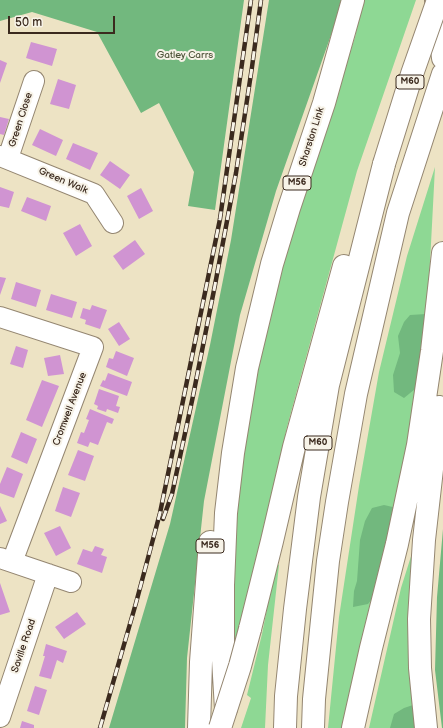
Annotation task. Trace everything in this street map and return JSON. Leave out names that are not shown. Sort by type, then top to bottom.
[{"type":"highway","name":"Sharston Link","points":[[247,368],[272,264],[324,103],[353,0]]},
{"type":"highway","points":[[437,0],[443,58]]},
{"type":"highway","name":"M60","points":[[285,728],[286,696],[295,608],[308,504],[328,385],[384,164],[437,0]]},
{"type":"highway","name":"M60","points":[[313,728],[322,612],[337,502],[356,394],[398,213],[443,74]]},
{"type":"highway","name":"M60","points":[[220,728],[250,629],[294,447],[349,249],[384,164]]},
{"type":"highway","points":[[353,728],[370,648],[397,544],[418,445],[431,359],[443,253]]},
{"type":"highway","name":"M56","points":[[199,728],[200,662],[213,514],[224,435],[247,368]]},
{"type":"highway","name":"M56","points":[[227,728],[223,659],[223,585],[226,521],[233,453],[247,368]]},
{"type":"highway","points":[[426,728],[420,668],[419,620],[424,540],[443,368]]},
{"type":"street","name":"Green Close","points":[[4,157],[34,81]]},
{"type":"street","name":"Green Walk","points":[[4,157],[94,194],[113,223]]},
{"type":"street","name":"Cromwell Avenue","points":[[0,317],[93,348],[6,560]]},
{"type":"street","points":[[6,560],[71,582]]},
{"type":"street","name":"Saville Road","points":[[0,717],[48,574]]},
{"type":"green space","name":"Gatley Carrs","points":[[0,0],[244,0],[215,210],[188,206],[194,172],[159,103],[141,113],[97,32],[32,12],[0,21]]},
{"type":"green space","points":[[269,0],[341,0],[336,21],[276,191],[240,315],[204,501],[187,658],[185,728],[109,728],[170,524],[210,345],[231,240]]},
{"type":"green space","points":[[363,0],[416,0],[357,171],[287,427],[250,594],[235,647],[231,624],[236,504],[247,418],[266,327],[295,218],[322,141],[355,37]]},
{"type":"green space","points":[[435,167],[429,282],[422,372],[409,448],[347,728],[328,728],[339,617],[359,486],[379,372],[407,256]]},
{"type":"green space","points":[[426,314],[420,385],[404,398],[394,392],[393,375],[400,353],[398,336],[404,322],[410,315]]},
{"type":"green space","points":[[384,505],[397,508],[377,593],[368,604],[353,607],[354,591],[357,581],[360,540],[365,521],[372,508]]},
{"type":"green space","points":[[443,529],[442,728],[435,670],[437,597]]},
{"type":"green space","points":[[419,531],[419,728],[369,728],[401,588]]},
{"type":"green space","points":[[276,563],[279,565],[268,665],[265,728],[241,728],[251,698],[247,695],[262,634]]},
{"type":"green space","points":[[416,704],[419,728],[390,728],[394,714],[404,708]]},
{"type":"building","points":[[31,42],[57,49],[52,66],[26,58]]},
{"type":"building","points":[[0,60],[7,63],[0,83]]},
{"type":"building","points":[[58,79],[76,85],[69,109],[50,104]]},
{"type":"building","points":[[0,117],[9,119],[4,135],[0,134]]},
{"type":"building","points":[[40,129],[63,140],[56,156],[32,145]]},
{"type":"building","points":[[73,143],[98,153],[90,170],[66,159]]},
{"type":"building","points":[[110,161],[130,175],[120,189],[100,175]]},
{"type":"building","points":[[0,187],[14,192],[9,208],[0,206]]},
{"type":"building","points":[[141,188],[153,211],[139,219],[127,196]]},
{"type":"building","points":[[27,197],[51,206],[46,221],[21,211]]},
{"type":"building","points":[[80,224],[92,246],[76,256],[63,233]]},
{"type":"building","points":[[135,240],[145,254],[123,270],[113,256]]},
{"type":"building","points":[[0,277],[6,278],[0,295]]},
{"type":"building","points":[[16,282],[41,290],[36,307],[11,299]]},
{"type":"building","points":[[51,294],[77,302],[72,318],[46,310]]},
{"type":"building","points":[[92,305],[107,310],[100,329],[85,324],[86,320],[80,318],[83,308],[90,310]]},
{"type":"building","points":[[119,322],[130,339],[119,346],[108,329]]},
{"type":"building","points":[[16,346],[28,350],[23,368],[10,364]]},
{"type":"building","points":[[116,351],[134,358],[127,376],[106,367],[109,358],[113,359]]},
{"type":"building","points":[[60,355],[64,374],[48,376],[44,358]]},
{"type":"building","points":[[108,373],[132,382],[127,396],[100,386],[103,380],[105,381]]},
{"type":"building","points":[[42,380],[59,386],[42,427],[26,420]]},
{"type":"building","points":[[99,389],[119,396],[116,406],[120,407],[118,413],[107,409],[106,412],[97,409],[98,406],[94,404]]},
{"type":"building","points":[[90,409],[114,419],[112,424],[107,422],[98,445],[90,442],[88,447],[77,443],[81,432],[84,433],[89,420],[86,419]]},
{"type":"building","points":[[21,432],[37,439],[27,464],[11,457]]},
{"type":"building","points":[[78,450],[94,456],[85,481],[68,475]]},
{"type":"building","points":[[7,467],[23,474],[14,498],[0,493],[0,484]]},
{"type":"building","points":[[63,487],[80,493],[71,517],[55,511]]},
{"type":"building","points":[[0,506],[7,521],[0,524]]},
{"type":"building","points":[[60,526],[71,548],[56,556],[44,533]]},
{"type":"building","points":[[95,546],[104,549],[101,555],[107,557],[102,573],[77,564],[83,549],[92,552]]},
{"type":"building","points":[[0,583],[10,612],[0,615]]},
{"type":"building","points":[[77,612],[86,624],[64,639],[55,627]]},
{"type":"building","points":[[46,644],[67,651],[63,663],[57,660],[51,679],[39,676],[45,656],[43,656]]},
{"type":"building","points":[[35,686],[47,690],[39,715],[27,711]]},
{"type":"building","points":[[22,721],[34,725],[34,728],[20,728]]},
{"type":"railway","points":[[100,728],[160,513],[220,219],[251,0]]},
{"type":"railway","points":[[163,519],[172,494],[215,285],[236,173],[261,0]]}]
